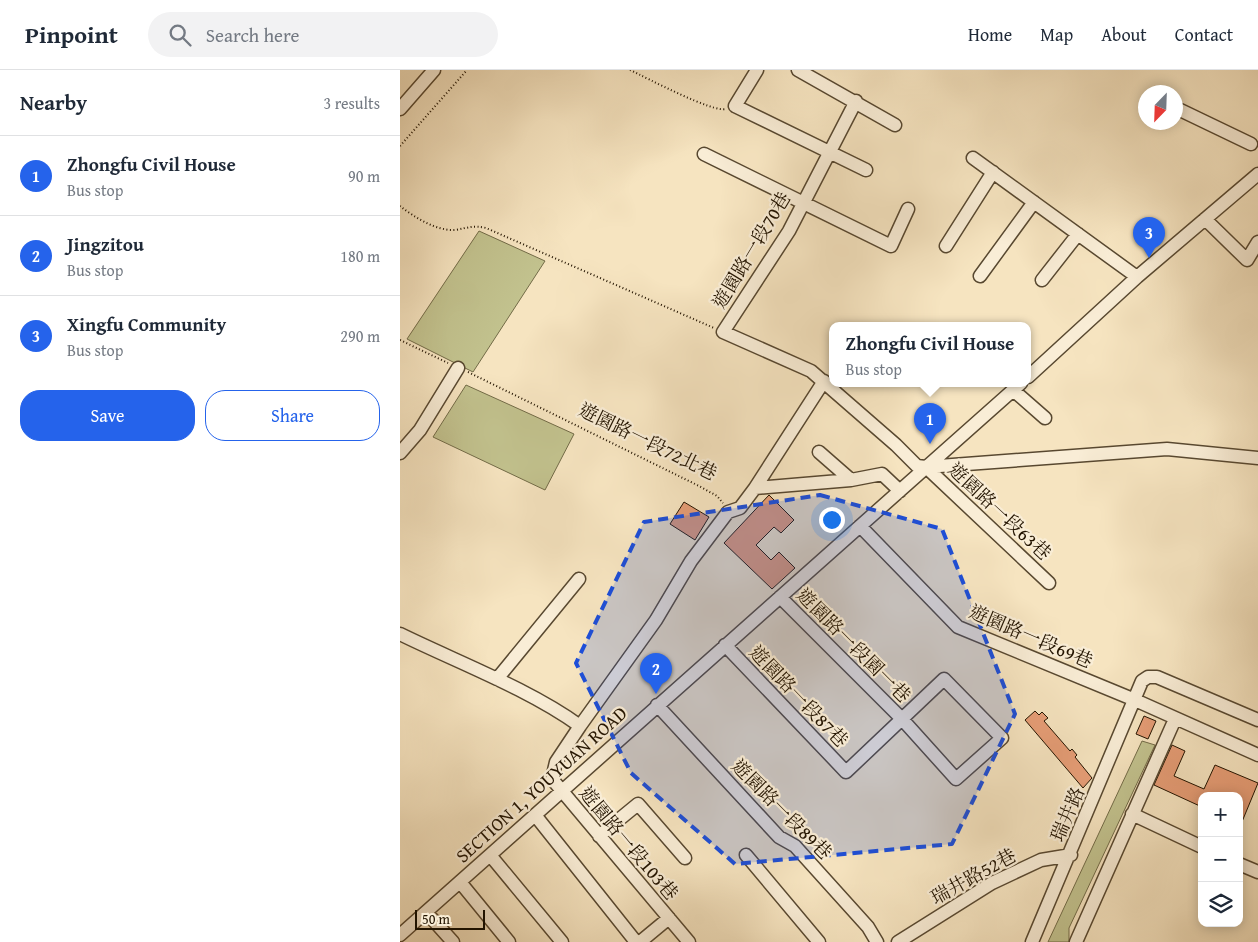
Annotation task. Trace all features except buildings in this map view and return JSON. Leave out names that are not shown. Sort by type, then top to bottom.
[{"type":"street","points":[[400,109],[434,70]]},
{"type":"street","points":[[758,70],[735,106],[866,170]]},
{"type":"street","points":[[798,70],[856,101],[895,125]]},
{"type":"street","name":"遊園路一段70巷","points":[[829,386],[811,372],[723,332],[789,231],[856,101]]},
{"type":"street","points":[[1183,111],[1256,142]]},
{"type":"street","points":[[704,154],[802,204],[891,246],[908,209]]},
{"type":"street","points":[[973,158],[1138,277]]},
{"type":"street","points":[[946,246],[993,172]]},
{"type":"street","points":[[1031,374],[1138,277],[1258,174]]},
{"type":"street","points":[[980,276],[1034,202]]},
{"type":"street","points":[[1205,219],[1247,260],[1258,242]]},
{"type":"street","points":[[1042,280],[1078,234]]},
{"type":"street","points":[[400,454],[420,430],[458,368]]},
{"type":"street","points":[[561,792],[552,780],[553,769],[580,726],[656,620],[690,562],[728,512],[740,508],[755,488],[824,381]]},
{"type":"street","name":"遊園路一段70巷","points":[[831,387],[917,466],[926,467]]},
{"type":"street","name":"SECTION 1, YOUYUAN ROAD","points":[[400,935],[1016,387]]},
{"type":"street","points":[[1018,387],[1045,418]]},
{"type":"street","points":[[926,467],[1167,449],[1258,458]]},
{"type":"street","points":[[819,452],[851,480]]},
{"type":"street","name":"遊園路一段63巷","points":[[926,467],[1049,583]]},
{"type":"street","points":[[755,488],[851,480],[882,474],[900,491]]},
{"type":"street","name":"遊園路一段69巷","points":[[860,526],[958,627],[1135,700],[1258,755]]},
{"type":"street","points":[[497,680],[579,578]]},
{"type":"street","name":"遊園路一段園一巷","points":[[780,597],[902,719],[956,779],[1002,738],[944,679],[902,719]]},
{"type":"street","points":[[400,634],[497,680],[580,726]]},
{"type":"street","name":"遊園路一段87巷","points":[[725,646],[846,772],[902,719]]},
{"type":"street","name":"瑞井路","points":[[1032,942],[1142,681],[1148,677],[1157,677],[1258,720]]},
{"type":"street","name":"遊園路一段89巷","points":[[657,705],[779,837],[794,846],[868,927],[877,942]]},
{"type":"street","points":[[1076,942],[1175,719]]},
{"type":"street","name":"遊園路一段103巷","points":[[561,792],[689,942]]},
{"type":"street","points":[[599,836],[638,804],[685,858]]},
{"type":"street","points":[[1132,814],[1198,845]]},
{"type":"street","points":[[535,815],[636,942]]},
{"type":"street","points":[[746,854],[819,942]]},
{"type":"street","points":[[490,855],[562,942]]},
{"type":"street","name":"瑞井路52巷","points":[[898,942],[992,883],[1041,860],[1070,855]]},
{"type":"street","points":[[1243,866],[1258,872]]},
{"type":"street","points":[[460,882],[509,942]]},
{"type":"street","points":[[426,912],[453,942]]},
{"type":"street","name":"遊園路一段103巷","points":[[640,942],[669,918]]},
{"type":"path","points":[[400,146],[467,70]]},
{"type":"path","points":[[630,70],[705,105],[723,111],[735,106]]},
{"type":"path","points":[[400,206],[436,227],[454,230],[474,225],[486,228],[723,332]]},
{"type":"path","name":"遊園路一段72北巷","points":[[400,340],[699,486],[717,496],[728,512]]},
{"type":"highlighted area","points":[[820,495],[942,529],[1015,714],[952,844],[735,864],[631,773],[576,663],[644,522]]},
{"type":"green space","points":[[479,231],[545,261],[473,372],[407,339]]},
{"type":"green space","points":[[466,385],[574,434],[545,490],[433,437]]},
{"type":"green space","points":[[1142,741],[1155,745],[1069,928],[1069,942],[1048,942]]},
{"type":"place","name":"Xingfu Community","points":[[1149,258]]},
{"type":"place","name":"Zhongfu Civil House","points":[[930,444]]},
{"type":"place","name":"Jingzitou","points":[[656,694]]}]
